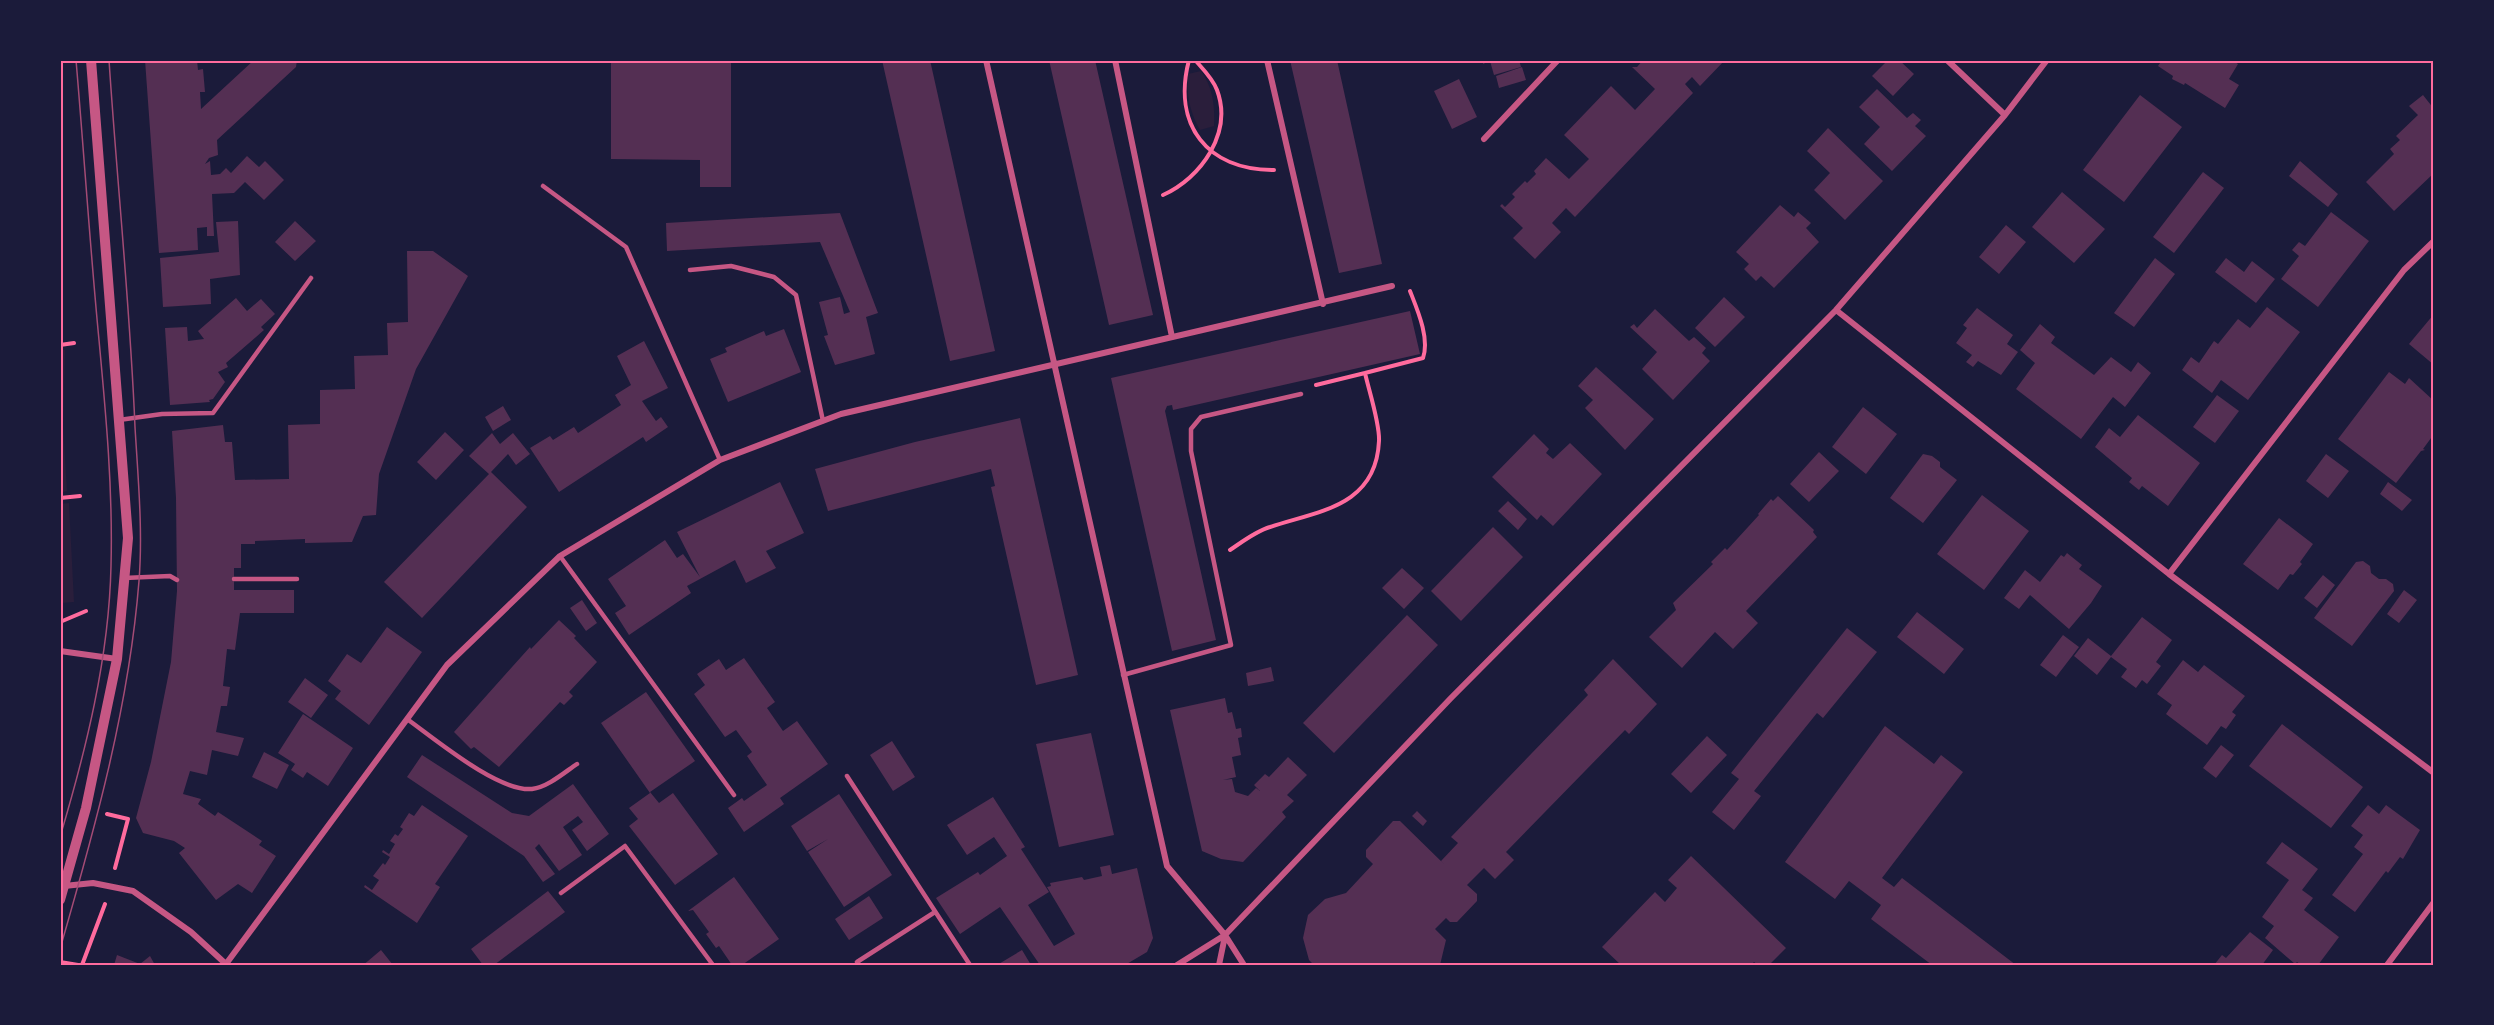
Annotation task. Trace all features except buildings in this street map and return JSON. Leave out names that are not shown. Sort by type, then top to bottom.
[{"type":"street","points":[[60,900],[86,808],[117,659],[128,538],[91,60]]},
{"type":"street","points":[[986,60],[1167,866],[1225,935],[1244,965]]},
{"type":"street","points":[[1115,60],[1172,337]]},
{"type":"street","points":[[1268,60],[1323,303]]},
{"type":"street","points":[[1484,139],[1558,60]]},
{"type":"street","points":[[1947,60],[2005,115]]},
{"type":"street","points":[[1177,965],[1225,935],[1451,698],[1836,310],[2005,115],[2047,60]]},
{"type":"street","points":[[2169,574],[2404,270],[2434,241]]},
{"type":"street","points":[[64,886],[93,883],[133,891],[191,932],[227,964],[447,665],[560,556],[720,460],[841,414],[1392,286]]},
{"type":"street","points":[[1836,310],[2169,574],[2434,772]]},
{"type":"street","points":[[60,651],[117,659]]},
{"type":"street","points":[[2387,965],[2434,902]]},
{"type":"street","points":[[1219,965],[1225,935]]},
{"type":"lane","points":[[543,186],[626,247],[720,460]]},
{"type":"lane","points":[[690,270],[731,266],[774,277],[796,295],[824,420]]},
{"type":"lane","points":[[119,420],[162,414],[213,413],[311,278]]},
{"type":"lane","points":[[1123,675],[1231,645],[1191,451],[1191,429],[1201,417],[1301,394]]},
{"type":"lane","points":[[560,556],[734,795]]},
{"type":"lane","points":[[124,578],[170,576],[177,580]]},
{"type":"lane","points":[[234,579],[297,579]]},
{"type":"lane","points":[[407,719],[461,758],[517,788],[534,789],[577,764]]},
{"type":"lane","points":[[847,776],[970,965]]},
{"type":"lane","points":[[561,894],[625,846],[713,965]]},
{"type":"lane","points":[[859,965],[857,962],[936,912]]},
{"type":"path","points":[[1189,60],[1184,81],[1186,106],[1195,131],[1211,153],[1234,164],[1254,169],[1274,170],[1292,167]]},
{"type":"path","points":[[1145,199],[1163,195],[1181,186],[1196,174],[1211,153],[1220,122],[1221,105],[1217,89],[1196,60]]},
{"type":"path","points":[[1301,394],[1307,387],[1423,358],[1425,344],[1409,288],[1392,286]]},
{"type":"path","points":[[60,345],[74,344]]},
{"type":"path","points":[[1213,559],[1268,527],[1330,510],[1352,496],[1368,480],[1377,457],[1380,439],[1365,373]]},
{"type":"path","points":[[60,498],[80,496]]},
{"type":"path","points":[[60,622],[86,611]]},
{"type":"path","points":[[99,812],[128,819]]},
{"type":"path","points":[[60,962],[80,965],[92,942]]},
{"type":"shaded area","points":[[1201,71],[1211,90],[1214,126],[1200,130],[1190,103],[1188,74]]},
{"type":"shaded area","points":[[60,350],[65,350],[63,426],[67,491],[60,493]]},
{"type":"shaded area","points":[[69,503],[74,602],[61,603],[60,504]]},
{"type":"tram line","points":[[60,837],[79,771],[101,669],[111,566],[108,453],[76,60]]},
{"type":"tram line","points":[[60,949],[98,813],[119,721],[139,581],[140,504],[109,60]]}]
